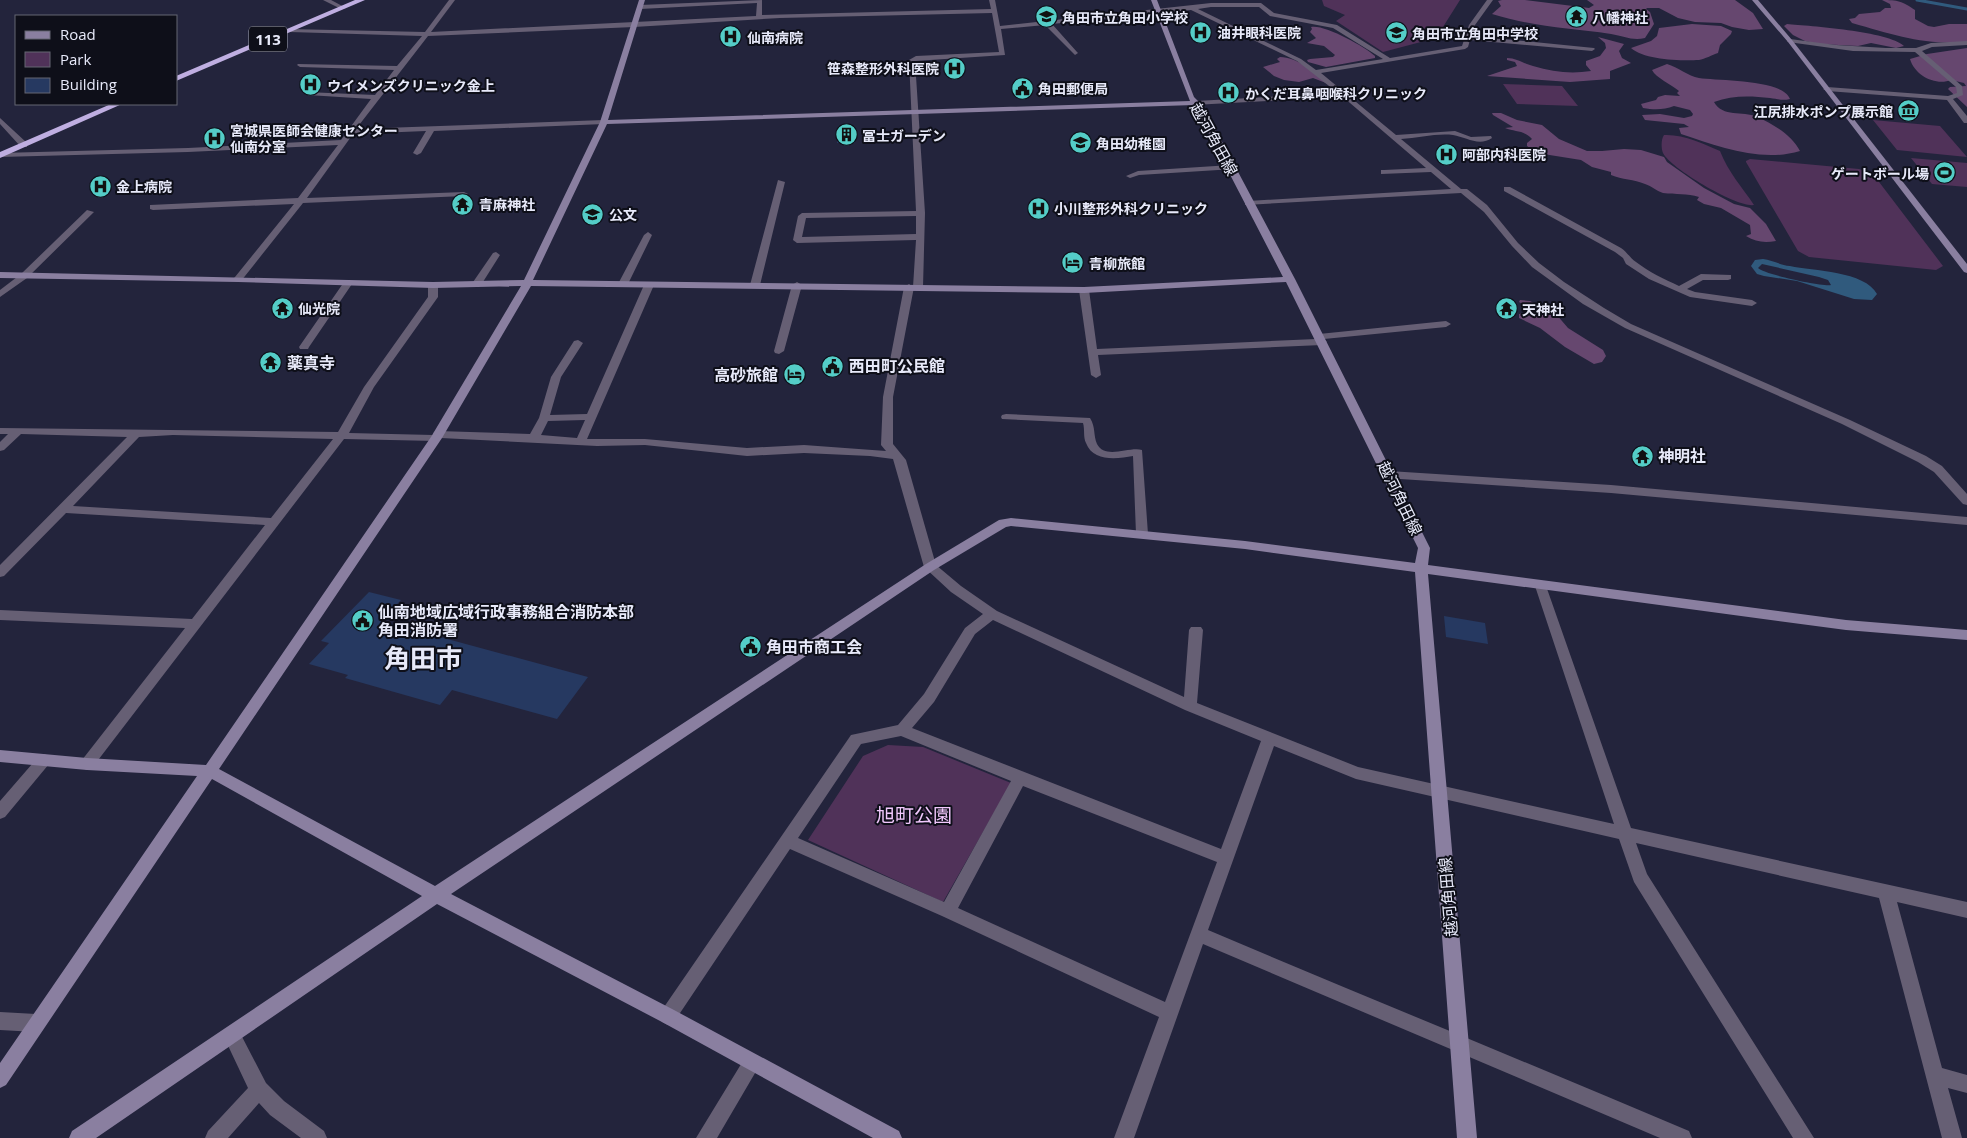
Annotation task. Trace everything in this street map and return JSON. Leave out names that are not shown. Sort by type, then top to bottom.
[{"type":"highway","name":"113","points":[[178,78],[361,0]]},
{"type":"highway","points":[[0,155],[116,105]]},
{"type":"street","points":[[326,0],[343,8]]},
{"type":"street","points":[[238,279],[274,237],[376,97],[428,34],[452,0]]},
{"type":"street","points":[[992,0],[1003,54],[916,58],[912,60],[921,213],[920,237],[913,287],[888,397],[887,445],[900,460],[930,567],[956,589],[992,614],[1190,706],[1356,773],[1967,910]]},
{"type":"street","name":"越河角田線","points":[[1154,0],[1191,98],[1196,103],[1290,279],[1389,474],[1424,548],[1421,568],[1467,1138]]},
{"type":"street","points":[[1315,72],[1464,48],[1472,25],[1490,0]]},
{"type":"street","points":[[1755,0],[1790,41],[1967,270]]},
{"type":"street","points":[[0,1079],[36,1023],[210,771],[437,436],[528,283],[604,122],[641,4],[760,1],[759,17]]},
{"type":"street","points":[[997,28],[1211,5],[1261,5],[1272,15],[1335,26],[1389,60]]},
{"type":"street","points":[[1192,8],[1299,60],[1345,95],[1458,191],[1248,202]]},
{"type":"street","points":[[290,30],[428,34],[634,25],[759,17],[994,11]]},
{"type":"street","points":[[1047,23],[1075,53]]},
{"type":"street","points":[[1468,38],[1592,50]]},
{"type":"street","points":[[1790,41],[1898,51],[1967,43]]},
{"type":"street","points":[[1827,89],[1949,98],[1961,94],[1959,86],[1917,50]]},
{"type":"street","points":[[300,65],[399,68]]},
{"type":"street","points":[[308,94],[376,97]]},
{"type":"street","points":[[350,132],[1196,103],[1345,95]]},
{"type":"street","points":[[1949,98],[1967,121]]},
{"type":"street","points":[[0,120],[24,145]]},
{"type":"street","points":[[417,153],[431,129]]},
{"type":"street","points":[[1393,137],[1455,133],[1470,139],[1488,138]]},
{"type":"street","points":[[0,155],[188,150],[344,142]]},
{"type":"street","points":[[1130,176],[1138,173],[1231,168]]},
{"type":"street","points":[[1384,172],[1432,170]]},
{"type":"street","points":[[755,285],[781,182]]},
{"type":"street","points":[[1507,189],[1618,250],[1627,257],[1629,262],[1652,277],[1694,295],[1752,303]]},
{"type":"street","points":[[1464,191],[1489,212],[1525,255],[1582,298],[1607,314],[1899,447],[1938,469],[1967,501]]},
{"type":"street","points":[[153,207],[464,194]]},
{"type":"street","points":[[0,294],[24,276],[90,212]]},
{"type":"street","points":[[920,237],[797,240],[802,216],[921,213]]},
{"type":"street","points":[[623,284],[648,235]]},
{"type":"street","points":[[476,285],[496,254]]},
{"type":"street","points":[[0,275],[238,279],[347,284],[797,285],[1084,290],[1290,279]]},
{"type":"street","points":[[1680,289],[1701,277],[1728,276]]},
{"type":"street","points":[[304,346],[347,284]]},
{"type":"street","points":[[580,441],[649,284]]},
{"type":"street","points":[[87,764],[342,435],[369,387],[433,297],[433,285]]},
{"type":"street","points":[[779,351],[797,285]]},
{"type":"street","points":[[1084,290],[1096,375]]},
{"type":"street","points":[[1094,352],[1320,340],[1446,324]]},
{"type":"street","points":[[534,438],[544,418],[556,377],[578,343]]},
{"type":"street","points":[[544,418],[592,417]]},
{"type":"street","points":[[1006,417],[1086,420],[1091,426],[1091,443],[1096,450],[1110,455],[1138,452],[1142,534]]},
{"type":"street","points":[[0,431],[534,438],[645,442],[747,452],[820,449],[870,452],[896,456]]},
{"type":"street","points":[[0,448],[18,431]]},
{"type":"street","points":[[0,573],[5,562],[64,509],[136,434]]},
{"type":"street","points":[[1389,474],[1611,489],[1967,521]]},
{"type":"street","points":[[64,509],[274,522]]},
{"type":"street","points":[[79,1138],[436,895],[930,567],[996,527],[1011,522],[1142,534],[1421,568],[1542,586],[1846,625],[1967,634]]},
{"type":"street","points":[[1542,586],[1640,877],[1804,1138]]},
{"type":"street","points":[[902,730],[928,698],[970,631],[992,614]]},
{"type":"street","points":[[0,615],[196,624]]},
{"type":"street","points":[[1190,706],[1196,630]]},
{"type":"street","points":[[668,1016],[856,739],[902,730],[1226,858]]},
{"type":"street","points":[[1124,1138],[1270,737]]},
{"type":"street","points":[[0,756],[87,764],[210,771],[436,895],[668,1016],[892,1138]]},
{"type":"street","points":[[0,812],[44,760]]},
{"type":"street","points":[[948,911],[1020,778]]},
{"type":"street","points":[[788,841],[948,911],[1170,1013]]},
{"type":"street","points":[[1886,892],[1952,1138]]},
{"type":"street","points":[[1198,934],[1682,1138]]},
{"type":"street","points":[[0,1021],[36,1023]]},
{"type":"street","points":[[232,1035],[259,1090],[277,1108],[316,1138]]},
{"type":"street","points":[[706,1138],[752,1062]]},
{"type":"street","points":[[1935,1075],[1967,1084]]},
{"type":"street","points":[[215,1138],[259,1090]]},
{"type":"green space","name":"角田市立角田中学校","points":[[1322,0],[1460,0],[1436,38],[1383,52],[1336,21],[1345,15],[1324,6]]},
{"type":"green space","points":[[1503,84],[1562,86],[1578,106],[1517,104]]},
{"type":"green space","points":[[1873,120],[1940,126],[1967,157],[1897,150]]},
{"type":"green space","points":[[1664,135],[1686,138],[1720,151],[1731,173],[1754,205],[1746,204],[1720,194],[1678,168],[1663,153],[1662,139]]},
{"type":"green space","name":"ゲートボール場","points":[[1911,158],[1967,163],[1967,187],[1932,184]]},
{"type":"green space","points":[[1750,159],[1859,169],[1873,174],[1943,266],[1936,270],[1809,257],[1798,251],[1746,162]]},
{"type":"green space","name":"旭町公園","points":[[888,745],[923,747],[1011,783],[943,902],[808,840],[863,756]]},
{"type":"shaded area","points":[[1525,0],[1589,8],[1594,5],[1587,0],[1735,0],[1753,13],[1763,29],[1749,30],[1721,23],[1695,22],[1678,18],[1659,8],[1647,8],[1654,24],[1645,38],[1632,39],[1611,34],[1537,24],[1492,14],[1501,6],[1498,1]]},
{"type":"shaded area","points":[[1882,0],[1896,1],[1907,5],[1915,10],[1915,19],[1928,26],[1967,24],[1967,42],[1936,42],[1909,38],[1852,23],[1849,19],[1855,18],[1859,14],[1880,12],[1885,8],[1891,8],[1890,4]]},
{"type":"shaded area","points":[[1692,24],[1721,26],[1732,31],[1720,45],[1718,53],[1699,60],[1673,60],[1653,57],[1631,48],[1651,41],[1657,36],[1659,28]]},
{"type":"shaded area","points":[[1787,24],[1866,33],[1895,41],[1904,46],[1896,48],[1871,43],[1858,46],[1820,44],[1805,41],[1793,35],[1784,26]]},
{"type":"shaded area","points":[[1311,27],[1325,29],[1344,37],[1370,52],[1375,58],[1326,67],[1308,62],[1307,60],[1310,59],[1333,57],[1335,55],[1324,46],[1307,43],[1316,38],[1310,32]]},
{"type":"shaded area","points":[[1598,37],[1624,44],[1619,51],[1622,58],[1631,63],[1610,71],[1610,79],[1570,82],[1487,76],[1517,66],[1515,62],[1507,60],[1507,58],[1555,71],[1591,71],[1586,65],[1586,61],[1600,56],[1606,48],[1605,43]]},
{"type":"shaded area","points":[[1967,48],[1967,107],[1948,89],[1950,87],[1966,86],[1964,83],[1951,80],[1939,82],[1927,78],[1916,70],[1910,59],[1927,54]]},
{"type":"shaded area","points":[[1280,57],[1299,62],[1326,83],[1313,78],[1299,82],[1284,80],[1274,76],[1263,67],[1280,62],[1277,59]]},
{"type":"shaded area","points":[[1667,64],[1699,78],[1763,84],[1785,92],[1790,99],[1742,97],[1714,102],[1722,110],[1751,115],[1769,123],[1787,135],[1800,151],[1770,155],[1739,152],[1681,134],[1679,128],[1689,127],[1684,124],[1645,120],[1642,115],[1660,114],[1684,118],[1693,114],[1690,110],[1674,106],[1659,109],[1643,108],[1641,104],[1656,100],[1658,97],[1665,95],[1680,96],[1677,93],[1679,91],[1657,76],[1652,70]]},
{"type":"shaded area","points":[[1492,113],[1501,113],[1517,120],[1542,125],[1559,139],[1587,151],[1641,150],[1664,157],[1667,162],[1704,188],[1734,204],[1750,208],[1766,224],[1776,241],[1760,242],[1746,236],[1751,234],[1750,225],[1721,208],[1704,204],[1697,200],[1699,197],[1663,193],[1641,182],[1611,175],[1611,172],[1592,167],[1581,160],[1537,153],[1527,146],[1527,143],[1532,139],[1529,136],[1505,128],[1513,127]]},
{"type":"shaded area","points":[[1520,300],[1530,301],[1556,314],[1568,328],[1603,350],[1606,356],[1602,362],[1594,364],[1565,347],[1540,328],[1519,318],[1519,314],[1528,312],[1526,306],[1519,302]]},
{"type":"water","points":[[1763,259],[1850,276],[1871,286],[1877,294],[1872,300],[1854,299],[1797,281],[1764,276],[1757,274],[1751,266],[1755,260]],"holes":[[[1762,264],[1828,280],[1831,285],[1793,280],[1762,271],[1758,268]]]},
{"type":"building","name":"冨士ガーデン","points":[[855,127],[855,143],[837,143],[837,128]]},
{"type":"building","points":[[369,592],[401,600],[381,621],[588,677],[557,719],[452,690],[440,705],[345,678],[348,675],[309,664],[329,643],[321,641]]},
{"type":"building","points":[[1444,616],[1485,623],[1488,644],[1446,637]]},
{"type":"waterway","points":[[1917,0],[1967,9]]},
{"type":"place","name":"角田市立角田小学校","points":[[1046,17]]},
{"type":"place","name":"八幡神社","points":[[1576,17]]},
{"type":"place","name":"油井眼科医院","points":[[1201,32]]},
{"type":"place","name":"角田市立角田中学校","points":[[1396,33]]},
{"type":"place","name":"仙南病院","points":[[731,37]]},
{"type":"place","name":"笹森整形外科医院","points":[[955,68]]},
{"type":"place","name":"ウイメンズクリニック金上","points":[[311,85]]},
{"type":"place","name":"角田郵便局","points":[[1022,88]]},
{"type":"place","name":"かくだ耳鼻咽喉科クリニック","points":[[1229,93]]},
{"type":"place","name":"江尻排水ポンプ展示館","points":[[1909,111]]},
{"type":"place","name":"冨士ガーデン","points":[[846,135]]},
{"type":"place","name":"宮城県医師会健康センター 仙南分室","points":[[214,138]]},
{"type":"place","name":"角田幼稚園","points":[[1080,143]]},
{"type":"place","name":"阿部内科医院","points":[[1446,154]]},
{"type":"place","name":"ゲートボール場","points":[[1945,173]]},
{"type":"place","name":"金上病院","points":[[100,186]]},
{"type":"place","name":"青麻神社","points":[[463,204]]},
{"type":"place","name":"小川整形外科クリニック","points":[[1038,208]]},
{"type":"place","name":"公文","points":[[593,214]]},
{"type":"place","name":"青柳旅館","points":[[1073,263]]},
{"type":"place","name":"仙光院","points":[[282,308]]},
{"type":"place","name":"天神社","points":[[1506,309]]},
{"type":"place","name":"薬真寺","points":[[271,363]]},
{"type":"place","name":"西田町公民館","points":[[833,366]]},
{"type":"place","name":"高砂旅館","points":[[794,375]]},
{"type":"place","name":"神明社","points":[[1642,456]]},
{"type":"place","name":"仙南地域広域行政事務組合消防本部 角田消防署","points":[[362,621]]},
{"type":"place","name":"角田市商工会","points":[[750,647]]},
{"type":"district","name":"角田市","points":[[423,658]]}]
